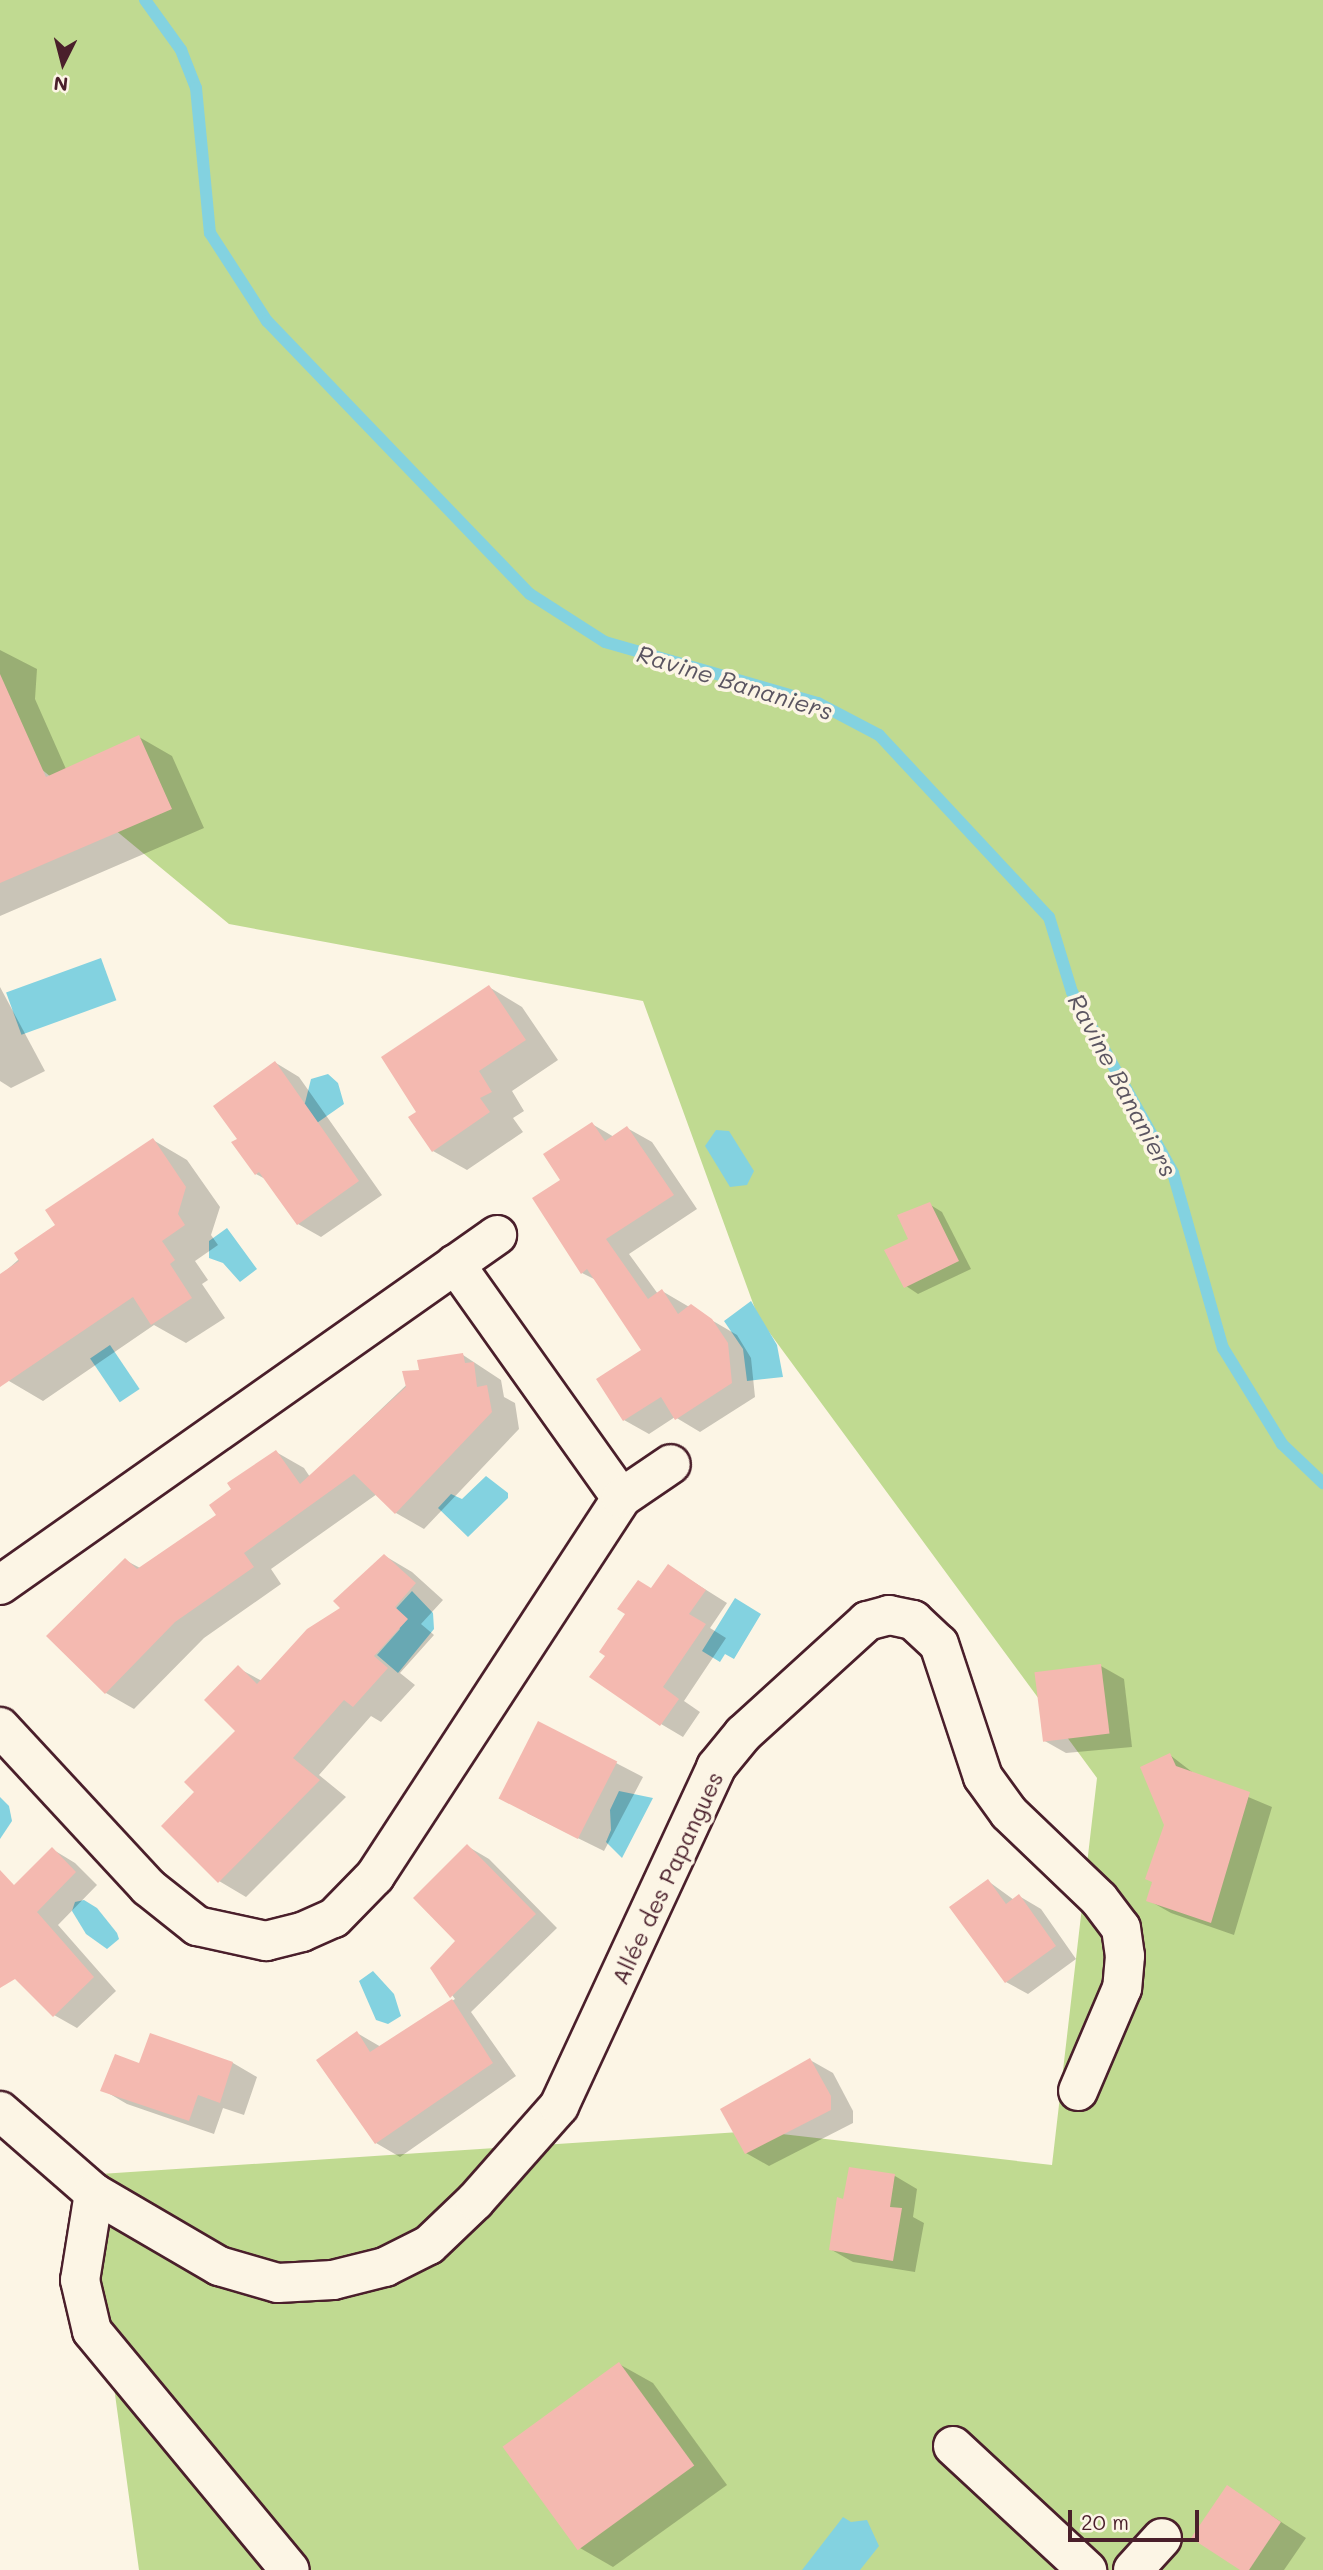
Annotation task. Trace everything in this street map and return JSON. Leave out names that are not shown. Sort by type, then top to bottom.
[{"type":"street","points":[[0,1585],[497,1234]]},
{"type":"street","points":[[455,1264],[621,1499]]},
{"type":"street","points":[[0,1727],[148,1887],[197,1926],[266,1941],[302,1933],[334,1918],[375,1876],[621,1499],[671,1464]]},
{"type":"street","name":"Allée des Papangues","points":[[0,2111],[94,2193],[147,2228],[219,2266],[278,2283],[333,2280],[385,2267],[429,2245],[475,2202],[559,2106],[716,1766],[743,1734],[867,1621],[889,1615],[913,1620],[939,1644],[984,1777],[1009,1813],[1099,1899],[1121,1928],[1125,1956],[1122,1988],[1077,2091]]},
{"type":"street","points":[[94,2193],[80,2280],[92,2331],[290,2570]]},
{"type":"street","points":[[953,2446],[1087,2570]]},
{"type":"street","points":[[1133,2570],[1162,2538]]},
{"type":"green space","points":[[0,0],[1323,0],[1323,2570],[139,2570],[85,2175],[755,2131],[1052,2165],[1097,1778],[758,1317],[643,1001],[229,924],[0,735]]},
{"type":"water","points":[[101,958],[116,1000],[21,1035],[6,993]]},
{"type":"water","points":[[328,1074],[338,1083],[344,1104],[284,1146],[271,1126],[305,1103],[311,1079]]},
{"type":"water","points":[[716,1130],[729,1131],[754,1171],[747,1185],[730,1187],[705,1146]]},
{"type":"water","points":[[227,1228],[257,1269],[240,1282],[223,1263],[209,1258],[209,1241]]},
{"type":"water","points":[[751,1301],[777,1345],[783,1377],[747,1381],[743,1349],[724,1321]]},
{"type":"water","points":[[110,1345],[140,1389],[120,1402],[90,1358]]},
{"type":"water","points":[[486,1476],[508,1493],[508,1498],[468,1537],[438,1508],[451,1494],[462,1499]]},
{"type":"water","points":[[412,1591],[433,1613],[434,1629],[398,1673],[377,1655],[400,1629],[390,1615]]},
{"type":"water","points":[[735,1598],[761,1614],[734,1659],[725,1654],[720,1662],[702,1651]]},
{"type":"water","points":[[619,1791],[653,1798],[622,1858],[606,1842],[611,1830],[610,1810]]},
{"type":"water","points":[[0,1797],[9,1806],[12,1821],[0,1839]]},
{"type":"water","points":[[84,1900],[97,1908],[117,1933],[119,1939],[107,1949],[86,1934],[72,1911],[75,1902]]},
{"type":"water","points":[[373,1971],[394,1994],[401,2016],[388,2024],[376,2020],[359,1981]]},
{"type":"water","points":[[843,2517],[851,2522],[867,2520],[879,2546],[860,2570],[802,2570]]},
{"type":"building","points":[[0,674],[46,777],[139,735],[172,809],[0,883]]},
{"type":"building","points":[[489,985],[526,1040],[479,1071],[492,1092],[480,1098],[490,1112],[432,1152],[408,1117],[416,1112],[381,1057]]},
{"type":"building","points":[[275,1061],[359,1181],[297,1225],[259,1172],[255,1175],[231,1142],[237,1139],[213,1106]]},
{"type":"building","points":[[592,1122],[605,1141],[627,1126],[674,1195],[606,1239],[648,1299],[662,1289],[678,1314],[691,1304],[712,1319],[728,1343],[732,1383],[675,1420],[661,1397],[623,1421],[596,1379],[641,1350],[587,1269],[581,1274],[532,1198],[560,1180],[543,1154]]},
{"type":"building","points":[[153,1138],[186,1187],[178,1214],[185,1225],[162,1241],[175,1260],[170,1264],[192,1298],[151,1325],[133,1297],[0,1387],[0,1274],[19,1261],[14,1253],[55,1225],[45,1210]]},
{"type":"building","points":[[930,1202],[959,1261],[904,1288],[884,1250],[908,1239],[897,1215]]},
{"type":"building","points":[[463,1353],[465,1363],[474,1362],[477,1387],[487,1385],[492,1412],[395,1514],[354,1474],[244,1553],[254,1567],[175,1622],[105,1694],[46,1636],[125,1558],[137,1569],[216,1515],[209,1505],[231,1489],[227,1483],[276,1450],[300,1484],[406,1387],[402,1371],[419,1370],[417,1360]]},
{"type":"building","points":[[384,1554],[416,1583],[395,1607],[408,1619],[374,1656],[388,1668],[353,1707],[344,1700],[293,1758],[320,1780],[218,1883],[161,1826],[194,1792],[184,1782],[235,1731],[204,1700],[238,1665],[257,1684],[307,1629],[340,1608],[333,1601]]},
{"type":"building","points":[[668,1564],[706,1590],[689,1614],[706,1624],[663,1687],[679,1699],[660,1726],[589,1677],[605,1656],[599,1652],[625,1614],[617,1609],[638,1580],[651,1588]]},
{"type":"building","points":[[1101,1664],[1110,1733],[1043,1742],[1034,1672]]},
{"type":"building","points":[[538,1721],[617,1761],[578,1839],[499,1799]]},
{"type":"building","points":[[1170,1753],[1176,1766],[1250,1792],[1211,1923],[1146,1901],[1152,1882],[1145,1879],[1164,1825],[1140,1767]]},
{"type":"building","points":[[467,1844],[536,1914],[450,1998],[430,1968],[455,1941],[413,1898]]},
{"type":"building","points":[[52,1847],[76,1872],[37,1912],[94,1977],[53,2017],[15,1979],[0,1988],[0,1870],[14,1885]]},
{"type":"building","points":[[988,1879],[1006,1904],[1019,1894],[1056,1946],[1005,1983],[949,1907]]},
{"type":"building","points":[[452,1999],[493,2063],[375,2144],[316,2060],[357,2031],[370,2052]]},
{"type":"building","points":[[150,2033],[233,2062],[220,2103],[198,2095],[189,2121],[100,2091],[115,2054],[139,2063]]},
{"type":"building","points":[[810,2058],[831,2096],[831,2110],[745,2154],[720,2109]]},
{"type":"building","points":[[849,2167],[895,2174],[890,2207],[902,2208],[893,2261],[829,2250],[837,2197],[843,2199]]},
{"type":"building","points":[[619,2362],[694,2466],[578,2550],[503,2447]]},
{"type":"building","points":[[1227,2485],[1281,2522],[1249,2570],[1240,2570],[1191,2538]]},
{"type":"waterway","name":"Ravine Bananiers","points":[[145,0],[181,50],[196,88],[210,233],[267,321],[530,594],[605,642],[818,703],[879,735],[1049,917],[1072,992],[1173,1173],[1223,1348],[1282,1444],[1323,1483]]}]
